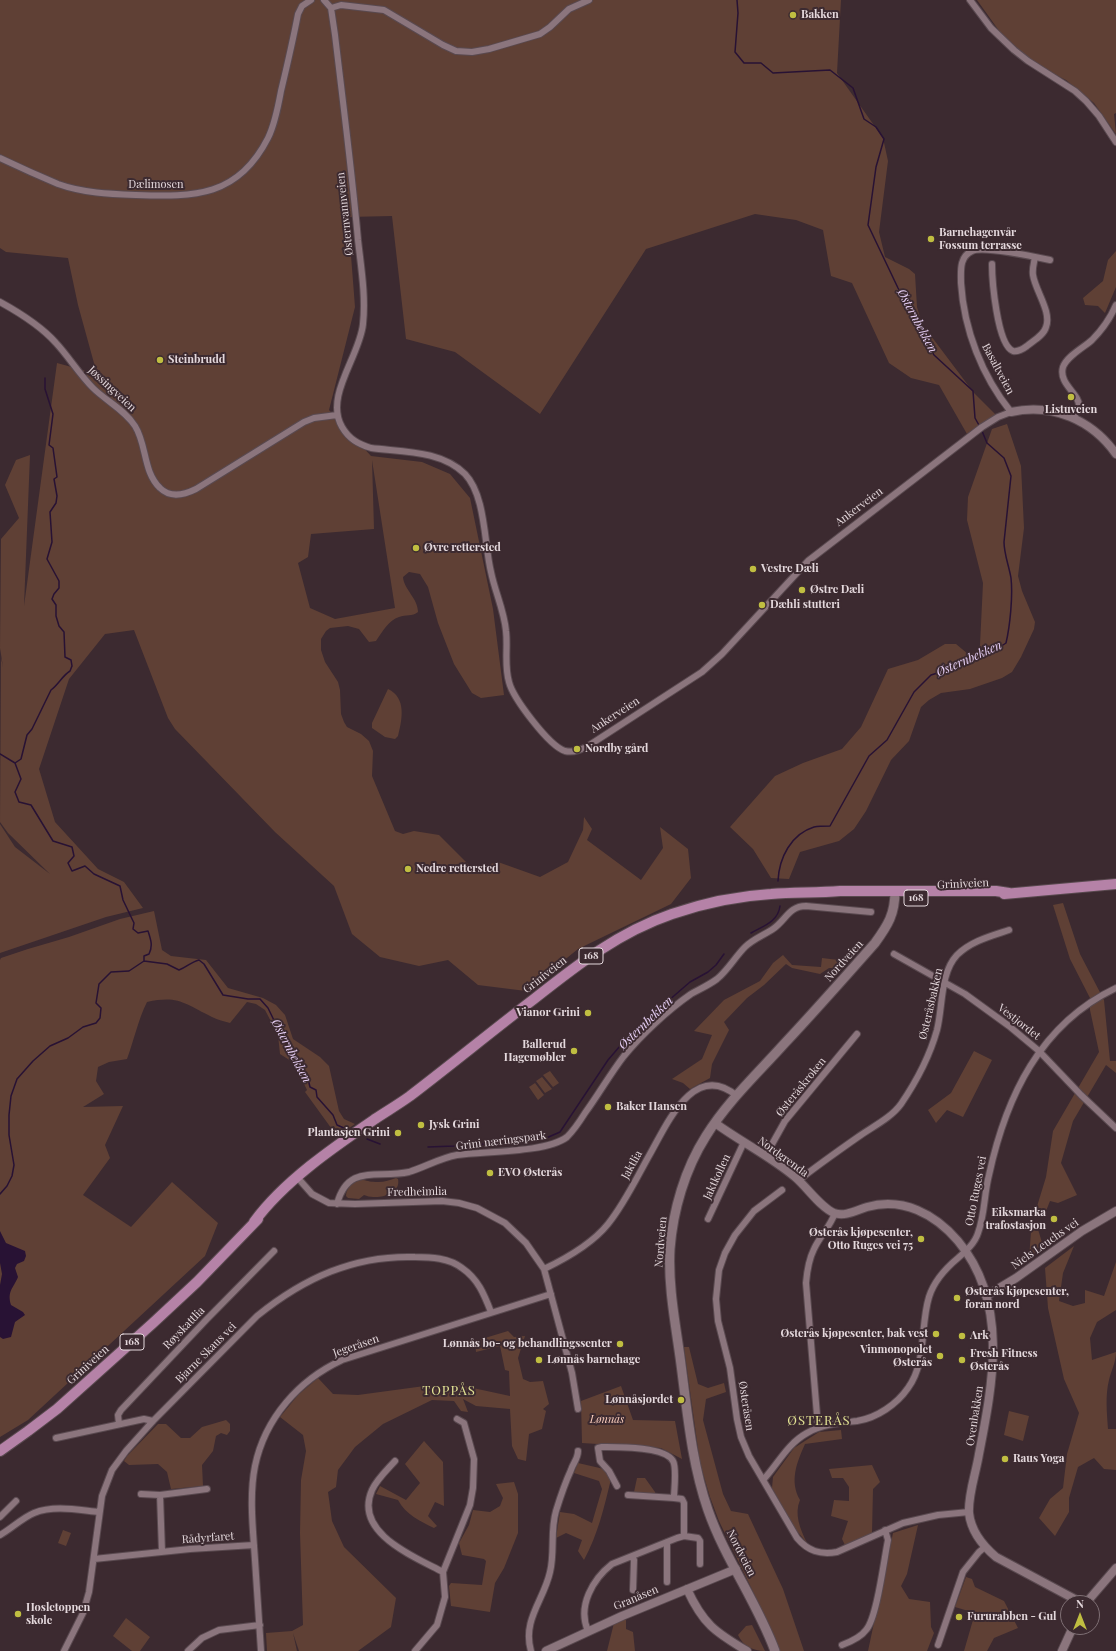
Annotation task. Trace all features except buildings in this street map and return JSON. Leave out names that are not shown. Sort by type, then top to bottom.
[{"type":"main road","name":"Griniveien","points":[[0,1451],[45,1419],[142,1333],[197,1282],[254,1222],[268,1204],[391,1112],[581,963],[627,933],[671,914],[721,900],[765,894],[822,893],[840,891],[959,897],[1116,884]]},
{"type":"main road","name":"Nordveien","points":[[775,1651],[764,1624],[708,1511],[697,1471],[690,1432],[670,1280],[672,1233],[679,1197],[694,1159],[715,1123],[737,1096],[875,943],[890,921],[894,910],[895,894]]},
{"type":"street","name":"Dælimosen","points":[[0,158],[59,184],[97,193],[182,196],[210,191],[223,185],[236,178],[248,166],[261,151],[269,137],[278,105],[298,14],[302,6],[311,0]]},
{"type":"street","name":"Østernvannveien","points":[[337,415],[337,402],[341,388],[362,335],[364,304],[357,224],[328,4],[384,10],[442,45],[456,51],[472,52],[489,49],[540,34],[550,27],[569,9],[589,0]]},
{"type":"street","points":[[970,0],[991,28],[1014,50],[1028,61],[1075,91],[1086,101],[1099,116],[1116,142]]},
{"type":"street","name":"Basaltveien","points":[[1012,412],[985,370],[974,345],[964,310],[961,266],[966,256],[976,250],[987,249],[1050,260]]},
{"type":"street","points":[[992,264],[993,295],[999,321],[1007,346],[1011,350],[1016,351],[1026,346],[1042,333],[1047,325],[1045,311],[1033,276],[1035,257]]},
{"type":"street","name":"Jøssingveien","points":[[0,302],[29,320],[48,335],[94,388],[132,421],[139,432],[147,463],[154,480],[161,489],[170,494],[182,495],[196,489],[304,422],[321,417],[337,415]]},
{"type":"street","points":[[1116,305],[1109,320],[1103,328],[1091,341],[1071,357],[1064,366],[1064,378],[1078,404],[1078,409],[1073,418],[1088,425],[1116,454]]},
{"type":"street","name":"Ankerveien","points":[[337,415],[344,431],[360,445],[439,458],[453,465],[469,479],[478,498],[491,572],[505,621],[506,665],[510,685],[517,700],[551,741],[561,749],[570,752],[588,746],[702,672],[722,654],[808,561],[976,431],[994,419],[1012,412],[1030,409],[1044,410],[1073,418]]},
{"type":"street","name":"Grini næringspark","points":[[337,1204],[340,1193],[354,1177],[409,1172],[456,1156],[534,1148],[550,1145],[559,1141],[577,1126],[612,1072],[637,1042],[680,1002],[716,980],[725,972],[745,947],[774,928],[794,908],[798,906],[806,906],[871,912]]},
{"type":"street","name":"Østeråsbakken","points":[[798,1180],[878,1124],[900,1105],[909,1091],[932,1044],[940,1016],[945,982],[951,963],[966,947],[979,940],[1009,930]]},
{"type":"street","name":"Vestjordet","points":[[894,954],[945,982],[985,1008],[1039,1051],[1081,1095],[1116,1128]]},
{"type":"street","name":"Otto Ruges vei","points":[[763,1480],[789,1446],[806,1433],[818,1427],[870,1417],[886,1409],[904,1394],[914,1379],[919,1363],[925,1315],[933,1288],[948,1267],[965,1252],[978,1234],[988,1177],[1004,1120],[1019,1086],[1039,1051],[1051,1036],[1080,1010],[1116,988]]},
{"type":"street","name":"Østeråskroken","points":[[766,1155],[785,1121],[857,1034]]},
{"type":"street","name":"Jaktlia","points":[[544,1269],[580,1249],[599,1235],[609,1223],[623,1201],[671,1114],[681,1101],[707,1085],[720,1086],[737,1096]]},
{"type":"street","name":"Nordgrenda","points":[[715,1123],[766,1155],[798,1180],[827,1208],[835,1213]]},
{"type":"street","name":"Jaktkollen","points":[[708,1219],[744,1142]]},
{"type":"street","name":"Fredheimlia","points":[[299,1180],[318,1198],[337,1204],[442,1200],[459,1203],[491,1214],[515,1232],[530,1248],[544,1269],[572,1373],[578,1409]]},
{"type":"street","name":"Østeråsen","points":[[782,1190],[754,1211],[740,1228],[722,1261],[716,1287],[718,1321],[730,1368],[739,1430],[746,1450],[763,1480],[797,1538],[810,1549],[823,1553],[837,1552],[903,1523],[921,1518],[969,1512]]},
{"type":"street","name":"Ovenbakken","points":[[835,1213],[850,1213],[882,1204],[908,1206],[924,1212],[947,1229],[972,1263],[986,1296],[992,1325],[992,1370],[988,1411],[969,1512],[974,1530],[985,1547],[1002,1561],[1067,1595]]},
{"type":"street","name":"Niels Leuchs vei","points":[[986,1296],[1016,1278],[1082,1231],[1116,1211]]},
{"type":"street","points":[[818,1427],[806,1283],[807,1271],[814,1248],[829,1227],[835,1213]]},
{"type":"street","name":"Røyskattlia","points":[[118,1424],[118,1415],[120,1410],[274,1251]]},
{"type":"street","name":"Bjarne Skaus vei","points":[[64,1651],[83,1613],[89,1592],[102,1496],[112,1470],[126,1451],[153,1421],[257,1316],[300,1285],[331,1271],[358,1262],[386,1257],[432,1257],[461,1266],[480,1286],[491,1312]]},
{"type":"street","name":"Jegeråsen","points":[[261,1651],[254,1546],[253,1484],[258,1456],[264,1439],[275,1418],[295,1392],[315,1375],[342,1360],[551,1294]]},
{"type":"street","points":[[415,1651],[437,1625],[442,1613],[445,1598],[443,1572],[470,1505],[473,1488],[473,1452],[464,1423],[457,1418]]},
{"type":"street","points":[[56,1438],[144,1419],[153,1421]]},
{"type":"street","points":[[618,1486],[600,1461],[598,1448],[602,1446],[628,1447],[658,1451],[674,1462],[674,1498]]},
{"type":"street","points":[[531,1651],[529,1638],[530,1620],[550,1574],[552,1560],[552,1535],[555,1516],[571,1470],[578,1456],[578,1451]]},
{"type":"street","points":[[395,1461],[372,1490],[370,1509],[372,1521],[377,1530],[386,1539],[443,1572]]},
{"type":"street","points":[[141,1494],[160,1495],[207,1489]]},
{"type":"street","points":[[160,1495],[162,1552]]},
{"type":"street","points":[[628,1495],[682,1499],[684,1503],[684,1536]]},
{"type":"street","points":[[0,1517],[16,1501]]},
{"type":"street","points":[[0,1536],[30,1516],[43,1511],[67,1509],[99,1512]]},
{"type":"street","points":[[842,1645],[866,1631],[871,1622],[875,1610],[888,1540],[885,1530]]},
{"type":"street","points":[[588,1631],[585,1623],[585,1605],[587,1598],[593,1586],[605,1570],[612,1564],[684,1536],[698,1538],[700,1541],[700,1564]]},
{"type":"street","points":[[667,1542],[667,1582]]},
{"type":"street","name":"Rådyrfaret","points":[[94,1559],[162,1552],[254,1546]]},
{"type":"street","points":[[938,1645],[963,1572],[979,1552],[985,1547]]},
{"type":"street","points":[[632,1557],[634,1560],[633,1590]]},
{"type":"street","points":[[1093,1595],[1116,1568]]},
{"type":"street","name":"Granåsen","points":[[546,1651],[588,1631],[736,1569]]},
{"type":"street","points":[[687,1589],[705,1621],[720,1634],[747,1651]]},
{"type":"street","points":[[188,1651],[202,1638],[219,1630],[260,1625]]},
{"type":"street","points":[[1062,1651],[1069,1635]]},
{"type":"green space","points":[[0,0],[841,0],[837,73],[883,138],[888,161],[879,232],[885,257],[909,269],[915,274],[917,307],[922,324],[974,393],[996,415],[967,434],[939,385],[911,378],[889,363],[852,283],[831,276],[823,230],[796,220],[755,214],[646,249],[540,414],[455,352],[406,339],[392,216],[348,217],[355,307],[329,410],[371,456],[422,462],[450,474],[470,498],[493,609],[504,695],[481,698],[472,693],[454,664],[438,623],[428,587],[420,574],[409,572],[403,577],[406,586],[416,602],[418,612],[402,616],[392,621],[376,641],[369,642],[359,629],[348,626],[330,628],[326,631],[321,639],[321,650],[325,662],[338,682],[340,690],[341,714],[347,727],[361,734],[369,741],[373,751],[372,776],[395,831],[403,834],[414,831],[439,835],[473,869],[498,862],[540,877],[568,862],[583,830],[584,817],[592,829],[587,840],[641,880],[663,848],[660,827],[688,849],[691,878],[671,904],[578,949],[526,991],[478,985],[448,960],[419,966],[380,957],[352,934],[334,886],[275,832],[175,729],[168,718],[134,630],[105,634],[69,679],[39,769],[55,822],[98,869],[124,882],[143,908],[106,917],[0,953],[0,824],[15,847],[50,874],[8,833],[0,822],[1,658],[3,667],[0,648],[1,539],[19,518],[5,485],[16,460],[30,455],[24,606],[57,363],[97,374],[78,305],[68,258],[6,252],[0,248]],"holes":[[[372,460],[395,608],[335,619],[310,608],[298,563],[308,557],[311,534],[374,529]]]},
{"type":"green space","points":[[977,0],[1116,0],[1116,113],[1114,114],[1116,134],[1094,103],[1066,80],[1035,65],[1010,46]]},
{"type":"green space","points":[[1116,251],[1116,287],[1105,313],[1098,306],[1085,305],[1083,298],[1103,281],[1108,260]]},
{"type":"green space","points":[[1007,424],[1021,466],[1024,528],[1018,576],[1022,591],[1035,622],[1034,629],[1021,657],[1012,672],[1002,678],[970,689],[941,693],[921,707],[909,741],[891,760],[866,811],[854,829],[839,841],[800,852],[789,879],[771,878],[753,849],[730,827],[775,776],[803,763],[842,749],[861,727],[888,669],[918,660],[945,644],[956,644],[968,654],[978,652],[980,645],[983,583],[967,520],[968,497],[992,429]]},
{"type":"green space","points":[[388,689],[398,698],[402,710],[398,736],[395,739],[385,737],[372,728],[372,723]]},
{"type":"green space","points":[[1063,903],[1080,954],[1104,1000],[1110,1061],[1116,1061],[1116,1073],[1106,1065],[1073,1121],[1061,1163],[1077,1195],[1058,1203],[1050,1201],[1044,1216],[1035,1213],[1046,1177],[1053,1131],[1099,1052],[1090,1010],[1090,998],[1070,959],[1053,905]]},
{"type":"green space","points":[[154,911],[162,950],[171,956],[206,960],[228,988],[263,998],[276,1005],[285,1015],[293,1039],[320,1057],[329,1066],[339,1111],[344,1119],[355,1124],[339,1135],[334,1132],[305,1092],[307,1090],[294,1063],[280,1054],[278,1035],[265,1010],[256,1004],[247,1002],[230,1023],[214,1018],[175,1000],[158,1000],[147,1002],[127,1059],[109,1062],[98,1067],[96,1081],[104,1094],[83,1107],[123,1106],[105,1145],[110,1158],[83,1195],[131,1227],[172,1182],[218,1223],[205,1256],[28,1420],[0,1437],[0,960],[1,958],[69,937],[120,919]]},
{"type":"green space","points":[[783,955],[792,965],[821,967],[822,958],[847,961],[843,968],[829,968],[820,974],[792,968],[786,964],[764,985],[747,998],[724,1022],[729,1030],[712,1064],[710,1078],[690,1089],[683,1083],[672,1079],[702,1059],[712,1035],[694,1031],[724,1000],[760,981],[773,963]]},
{"type":"green space","points":[[974,1051],[992,1060],[963,1117],[947,1110],[936,1123],[928,1110],[951,1093]]},
{"type":"green space","points":[[550,1071],[559,1083],[553,1087],[543,1075]]},
{"type":"green space","points":[[542,1077],[552,1089],[545,1093],[536,1081]]},
{"type":"green space","points":[[535,1083],[544,1095],[538,1100],[529,1087]]},
{"type":"green space","points":[[396,1178],[398,1179],[397,1187],[394,1191],[387,1195],[371,1197],[364,1195],[359,1199],[348,1198],[346,1196],[349,1187],[357,1181],[363,1180],[381,1182]]},
{"type":"green space","points":[[1032,1218],[1037,1226],[1044,1249],[1029,1259]]},
{"type":"green space","points":[[1074,1246],[1063,1273],[1059,1301],[1073,1306],[1085,1303],[1085,1290],[1104,1296],[1116,1262],[1116,1310],[1097,1322],[1090,1338],[1092,1360],[1116,1352],[1108,1386],[1107,1404],[1108,1429],[1116,1429],[1116,1470],[1104,1469],[1094,1458],[1078,1467],[1069,1498],[1069,1512],[1055,1536],[1039,1518],[1050,1499],[1063,1488],[1067,1454],[1079,1413],[1064,1379],[1048,1308],[1045,1268]]},
{"type":"green space","points":[[508,1331],[514,1337],[525,1336],[518,1358],[523,1379],[530,1382],[543,1381],[549,1404],[543,1409],[546,1411],[542,1429],[529,1434],[526,1461],[518,1459],[512,1446],[510,1409],[476,1406],[463,1399],[468,1412],[461,1411],[454,1401],[432,1400],[383,1424],[355,1447],[338,1470],[336,1487],[328,1492],[332,1521],[344,1547],[396,1598],[391,1627],[358,1651],[299,1651],[293,1633],[297,1651],[267,1651],[266,1633],[292,1631],[303,1625],[300,1533],[301,1480],[306,1451],[303,1435],[280,1417],[298,1395],[318,1378],[333,1394],[358,1395],[432,1385],[432,1390],[459,1385],[510,1396],[509,1371],[505,1370],[500,1346],[476,1352],[475,1341]]},
{"type":"green space","points":[[684,1347],[689,1347],[698,1384],[708,1388],[724,1383],[726,1392],[706,1399],[703,1420],[723,1494],[731,1511],[748,1514],[783,1589],[804,1651],[779,1651],[774,1635],[719,1521],[700,1463]]},
{"type":"green space","name":"Lønnås","points":[[621,1386],[633,1420],[675,1421],[682,1459],[661,1448],[582,1443],[581,1401]]},
{"type":"green space","points":[[1009,1411],[1029,1416],[1023,1441],[1004,1435]]},
{"type":"green space","points":[[226,1420],[230,1424],[230,1431],[227,1435],[221,1433],[216,1436],[213,1451],[202,1465],[203,1486],[171,1489],[167,1472],[158,1464],[129,1465],[124,1461],[158,1424],[166,1424],[181,1438],[190,1438],[202,1427]]},
{"type":"green space","points":[[841,1430],[842,1439],[805,1444],[799,1458],[795,1472],[795,1486],[800,1500],[798,1505],[798,1516],[800,1527],[807,1543],[796,1530],[772,1488],[773,1477],[794,1448],[819,1432]]},
{"type":"green space","points":[[424,1441],[443,1462],[444,1506],[435,1502],[428,1516],[437,1526],[434,1528],[409,1514],[398,1500],[376,1494],[380,1486],[406,1500],[420,1483],[405,1464]]},
{"type":"green space","points":[[578,1463],[604,1469],[611,1479],[597,1531],[584,1560],[578,1551],[582,1540],[566,1533],[556,1538],[560,1512],[574,1514],[592,1523],[602,1489],[599,1481],[574,1473]]},
{"type":"green space","points":[[872,1465],[880,1482],[873,1489],[872,1533],[845,1545],[842,1539],[848,1521],[831,1516],[834,1500],[849,1501],[849,1487],[843,1478],[832,1478],[829,1469]]},
{"type":"green space","points":[[637,1478],[645,1478],[656,1495],[634,1492]]},
{"type":"green space","points":[[514,1482],[518,1494],[518,1533],[504,1568],[495,1583],[490,1612],[451,1606],[449,1586],[451,1583],[482,1585],[486,1561],[484,1559],[462,1555],[459,1543],[469,1525],[473,1510],[490,1512],[500,1506],[503,1498],[496,1484]]},
{"type":"green space","points":[[918,1525],[907,1574],[901,1586],[909,1599],[930,1602],[931,1627],[934,1633],[927,1651],[868,1651],[893,1533]]},
{"type":"green space","points":[[63,1530],[71,1533],[66,1546],[58,1543]]},
{"type":"green space","points":[[966,1577],[972,1579],[975,1587],[1004,1601],[1018,1628],[994,1638],[987,1651],[964,1651],[975,1613],[955,1607]]},
{"type":"green space","points":[[126,1618],[150,1637],[140,1651],[132,1651],[113,1636]]},
{"type":"green space","points":[[621,1619],[626,1620],[626,1629],[633,1632],[635,1651],[607,1651],[614,1623]]},
{"type":"green space","points":[[752,1625],[765,1651],[756,1650],[749,1647],[740,1639],[738,1635],[746,1626]]},
{"type":"shaded area","points":[[0,1231],[6,1243],[25,1251],[26,1256],[24,1261],[17,1264],[15,1268],[18,1277],[10,1293],[11,1305],[23,1312],[25,1315],[15,1322],[11,1337],[3,1339],[0,1337],[0,1285],[2,1274],[0,1263]]},
{"type":"waterway","name":"Østernbekken","points":[[737,0],[738,13],[735,52],[744,63],[761,63],[773,73],[830,70],[853,88],[864,119],[876,127],[884,139],[876,167],[868,225],[898,288],[934,355],[973,391],[975,418],[980,427]]},
{"type":"waterway","points":[[15,763],[21,759],[27,735],[32,729],[51,690],[70,671],[72,666],[71,660],[65,657],[64,632],[59,626],[56,616],[56,605],[52,599],[59,588],[59,581],[47,559],[52,542],[50,512],[56,503],[57,496],[54,479],[57,477],[53,448],[49,445],[53,414],[45,389],[45,378]]},
{"type":"waterway","name":"Østernbekken","points":[[778,881],[781,864],[793,841],[806,830],[814,827],[830,826],[869,756],[887,740],[914,692],[931,675],[960,666],[994,651],[1006,643],[1011,611],[1012,585],[1004,542],[1011,476],[1004,458],[987,443],[982,431]]},
{"type":"waterway","points":[[0,754],[15,763]]},
{"type":"waterway","points":[[15,763],[21,779],[15,792],[19,802],[31,805],[53,841],[72,847],[74,856],[68,863],[72,871],[85,866],[94,874],[120,886],[123,900],[134,923],[133,929],[138,933],[148,931],[149,934],[151,948],[149,954],[144,956],[144,961]]},
{"type":"waterway","name":"Østernbekken","points":[[751,933],[773,920],[779,911],[780,906]]},
{"type":"waterway","name":"Østernbekken","points":[[428,1147],[533,1141],[544,1139],[560,1132],[608,1060],[620,1046],[690,982],[708,972],[716,965],[724,954]]},
{"type":"waterway","name":"Østernbekken","points":[[0,1194],[7,1186],[12,1176],[14,1165],[9,1135],[9,1115],[11,1096],[17,1079],[33,1061],[50,1046],[68,1038],[83,1027],[96,1023],[100,1018],[101,1008],[96,1003],[99,984],[111,972],[129,971],[144,961],[167,964],[179,970],[199,960],[204,964],[223,995],[248,999],[260,999],[268,1008],[285,1043],[294,1052],[303,1076],[308,1079],[310,1087],[316,1090],[317,1097],[333,1115],[337,1125],[351,1131]]},
{"type":"waterway","name":"Østernbekken","points":[[367,1139],[380,1144]]},
{"type":"place","name":"Bakken","points":[[793,15]]},
{"type":"place","name":"Barnehagenvår Fossum terrasse","points":[[931,239]]},
{"type":"place","name":"Steinbrudd","points":[[160,360]]},
{"type":"place","name":"Listuveien","points":[[1071,397]]},
{"type":"place","name":"Øvre rettersted","points":[[416,548]]},
{"type":"place","name":"Vestre Dæli","points":[[753,569]]},
{"type":"place","name":"Østre Dæli","points":[[802,590]]},
{"type":"place","name":"Dæhli stutteri","points":[[762,605]]},
{"type":"place","name":"Nordby gård","points":[[577,749]]},
{"type":"place","name":"Nedre rettersted","points":[[408,869]]},
{"type":"place","name":"Vianor Grini","points":[[588,1013]]},
{"type":"place","name":"Ballerud Hagemøbler","points":[[574,1051]]},
{"type":"place","name":"Baker Hansen","points":[[608,1107]]},
{"type":"place","name":"Jysk Grini","points":[[421,1125]]},
{"type":"place","name":"Plantasjen Grini","points":[[398,1133]]},
{"type":"place","name":"EVO Østerås","points":[[490,1173]]},
{"type":"place","name":"Eiksmarka trafostasjon","points":[[1054,1219]]},
{"type":"place","name":"Østerås kjøpesenter, Otto Ruges vei 75","points":[[921,1239]]},
{"type":"place","name":"Østerås kjøpesenter, foran nord","points":[[957,1298]]},
{"type":"place","name":"Østerås kjøpesenter, bak vest","points":[[936,1334]]},
{"type":"place","name":"Ark","points":[[962,1336]]},
{"type":"place","name":"Lønnås bo- og behandlingssenter","points":[[620,1344]]},
{"type":"place","name":"Vinmonopolet Østerås","points":[[940,1356]]},
{"type":"place","name":"Lønnås barnehage","points":[[539,1360]]},
{"type":"place","name":"Fresh Fitness Østerås","points":[[962,1360]]},
{"type":"place","name":"Lønnåsjordet","points":[[681,1400]]},
{"type":"place","name":"Raus Yoga","points":[[1005,1459]]},
{"type":"place","name":"Hosletoppen skole","points":[[18,1614]]},
{"type":"place","name":"Fururabben - Gul","points":[[959,1617]]},
{"type":"district","name":"TOPPÅS","points":[[449,1391]]},
{"type":"district","name":"ØSTERÅS","points":[[819,1421]]}]
